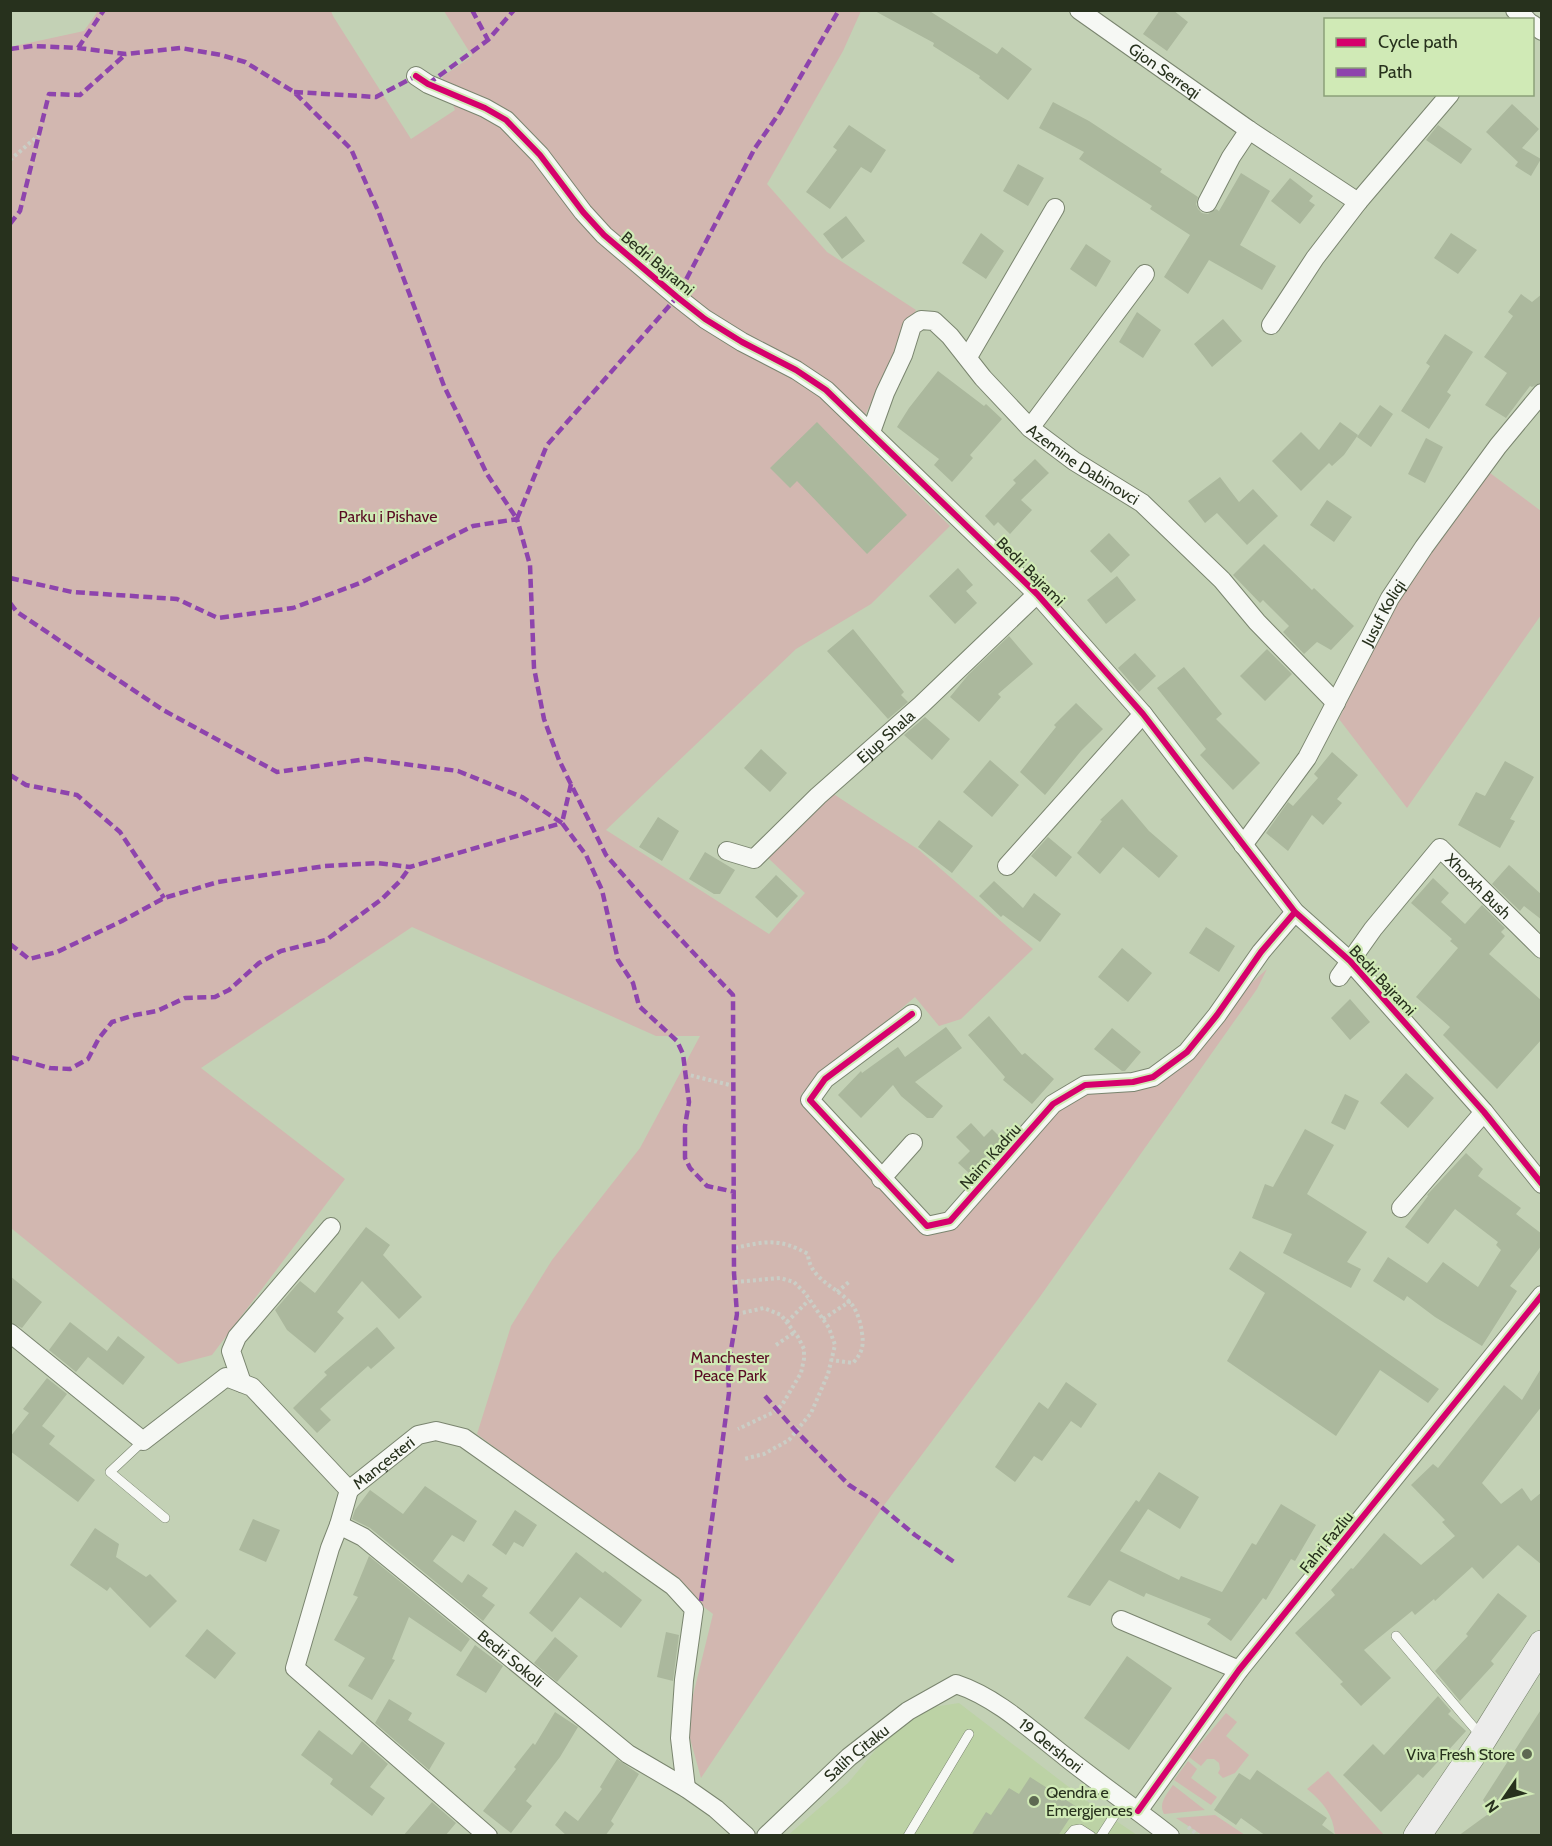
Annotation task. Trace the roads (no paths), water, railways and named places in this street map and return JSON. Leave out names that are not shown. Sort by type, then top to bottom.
[{"type":"main road","points":[[1417,1836],[1483,1739],[1542,1644]]},
{"type":"street","name":"Gjon Serreqi","points":[[1079,10],[1249,130],[1358,202]]},
{"type":"street","name":"Bedri Bajrami","points":[[416,76],[428,84],[485,108],[506,120],[540,155],[583,212],[604,235],[705,319],[750,347],[796,370],[826,390],[1037,594],[1143,714],[1295,912],[1350,961],[1484,1112],[1542,1184]]},
{"type":"street","points":[[1271,325],[1315,258],[1358,202],[1448,96]]},
{"type":"street","points":[[1207,203],[1227,164],[1249,130]]},
{"type":"street","points":[[968,357],[1055,208]]},
{"type":"street","points":[[1030,428],[1145,274]]},
{"type":"street","name":"Azemine Dabinovci","points":[[871,432],[885,393],[903,355],[912,326],[921,320],[934,321],[1030,428],[1074,461],[1142,503],[1222,580],[1257,622],[1336,703]]},
{"type":"street","name":"Jusuf Koliqi","points":[[1243,845],[1307,758],[1390,598],[1418,555],[1498,446],[1542,393]]},
{"type":"street","name":"Ejup Shala","points":[[727,851],[754,859],[792,820],[921,705],[1037,594]]},
{"type":"street","points":[[1007,866],[1143,714]]},
{"type":"street","name":"Xhorxh Bush","points":[[1350,961],[1373,929],[1440,848],[1542,949]]},
{"type":"street","name":"Naim Kadriu","points":[[912,1014],[825,1079],[810,1100],[927,1226],[950,1221],[1053,1104],[1085,1085],[1133,1082],[1153,1077],[1187,1052],[1261,952],[1295,912]]},
{"type":"street","name":"Bedri Bajrami","points":[[1339,977],[1350,961]]},
{"type":"street","points":[[1401,1208],[1484,1112]]},
{"type":"street","points":[[881,1179],[913,1143]]},
{"type":"street","points":[[242,1383],[231,1351],[237,1337],[330,1227]]},
{"type":"street","name":"Fahri Fazliu","points":[[1130,1806],[1542,1295]]},
{"type":"street","points":[[10,1333],[143,1441],[226,1377],[242,1383]]},
{"type":"street","name":"Mançesteri","points":[[242,1383],[252,1387],[349,1490],[418,1435],[436,1431],[464,1438],[673,1586],[694,1610],[684,1680],[680,1738],[686,1788]]},
{"type":"street","points":[[349,1490],[295,1668],[488,1836]]},
{"type":"street","name":"Bedri Sokoli","points":[[339,1525],[363,1537],[628,1754],[686,1788]]},
{"type":"street","points":[[1121,1620],[1239,1670]]},
{"type":"street","name":"19 Qershori","points":[[956,1683],[977,1691],[1000,1707],[1170,1836]]},
{"type":"street","name":"Salih Çitaku","points":[[766,1836],[849,1758],[908,1711],[956,1683]]},
{"type":"street","points":[[686,1788],[716,1809],[746,1836]]},
{"type":"lane","points":[[143,1441],[110,1472],[165,1518]]},
{"type":"lane","points":[[1396,1636],[1483,1739]]},
{"type":"lane","points":[[908,1836],[969,1734]]},
{"type":"lane","points":[[1101,1836],[1130,1806]]},
{"type":"lane","points":[[1069,1836],[1074,1830],[1080,1829],[1091,1836]]},
{"type":"place","name":"Viva Fresh Store","points":[[1527,1754]]},
{"type":"place","name":"Qendra e Emergjences","points":[[1034,1801]]},
{"type":"park label","name":"Parku i Pishave","points":[[388,516]]},
{"type":"park label","name":"Manchester Peace Park","points":[[730,1366]]}]
